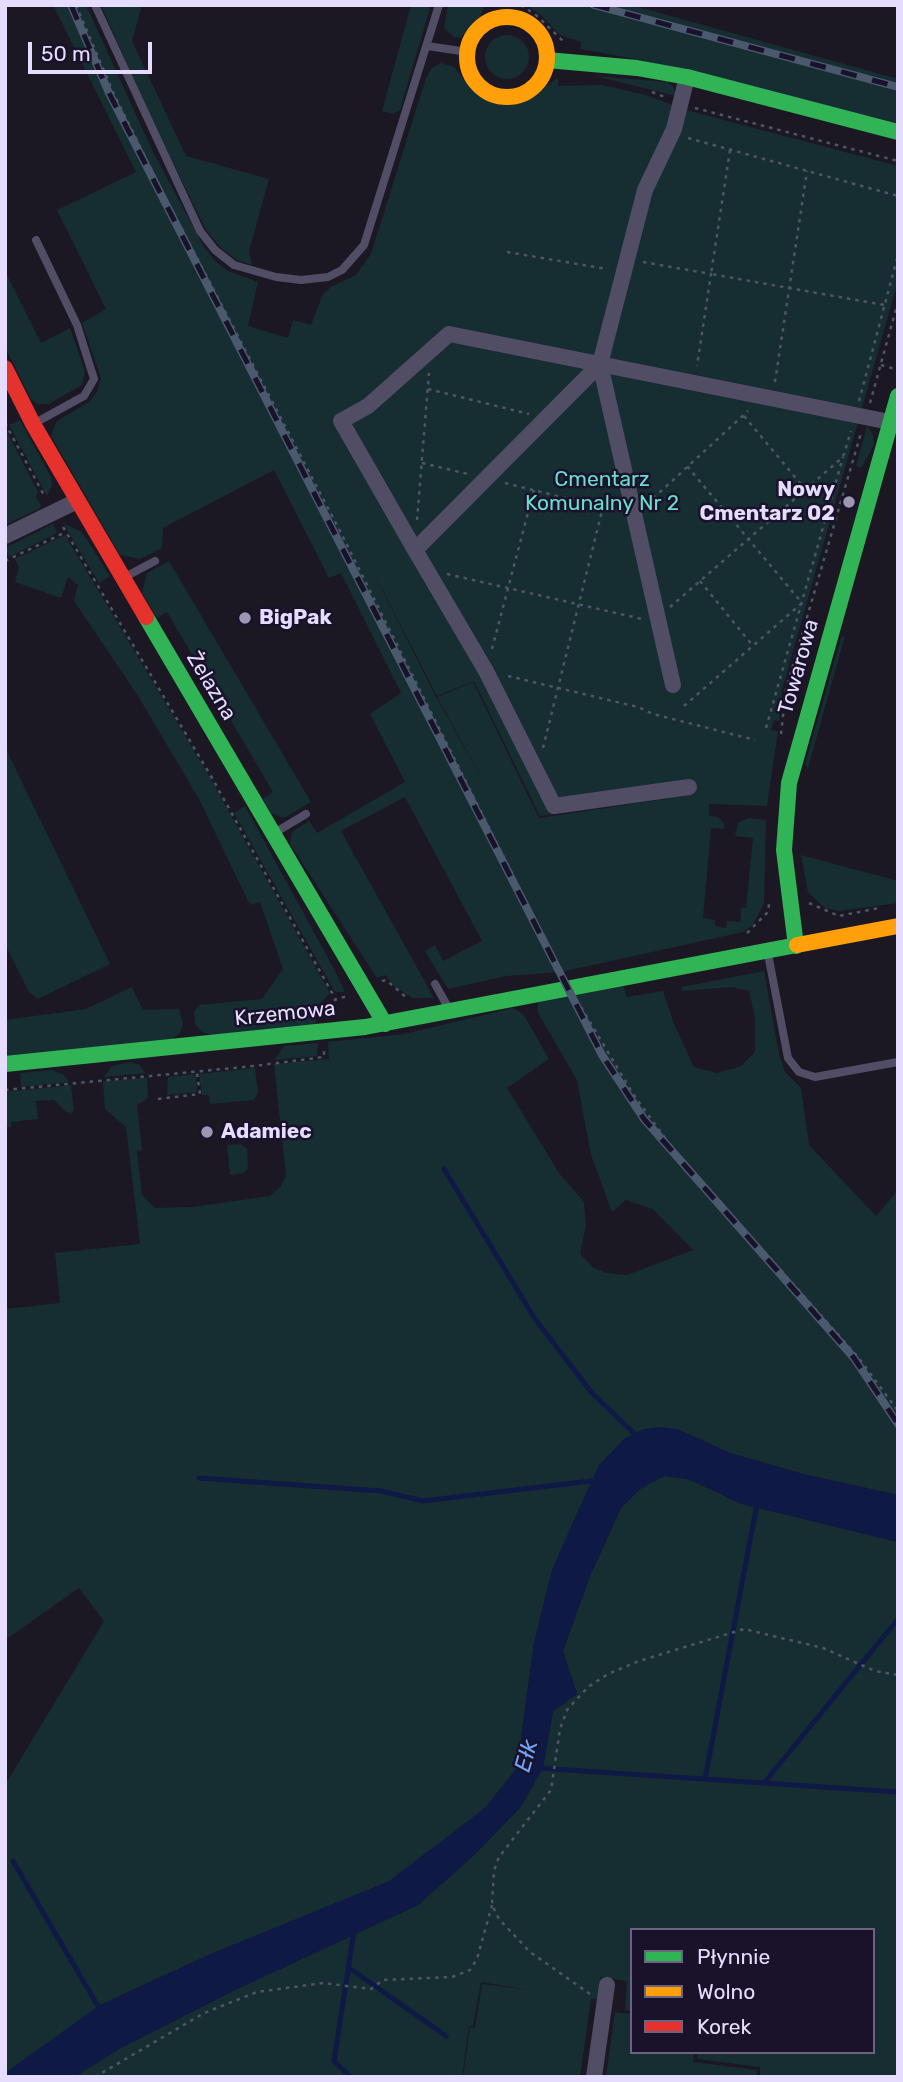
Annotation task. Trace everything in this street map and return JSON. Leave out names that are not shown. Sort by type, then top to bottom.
[{"type":"street","points":[[499,11],[538,31],[545,43],[547,60],[538,83],[514,96],[500,96],[477,83],[469,71],[468,52],[476,31],[499,11]]},
{"type":"street","points":[[547,60],[637,68],[687,77],[898,132]]},
{"type":"street","points":[[673,685],[600,364],[645,190],[673,134],[687,77]]},
{"type":"street","points":[[689,787],[554,806],[486,671],[341,421],[368,406],[449,334],[861,416],[895,409]]},
{"type":"street","points":[[415,550],[600,364]]},
{"type":"street","name":"Żelazna","points":[[5,368],[77,501],[385,1024]]},
{"type":"street","name":"Towarowa","points":[[796,946],[783,829],[789,783],[895,409]]},
{"type":"street","points":[[5,536],[77,501]]},
{"type":"street","points":[[570,986],[898,926]]},
{"type":"street","name":"Krzemowa","points":[[5,1064],[385,1024],[570,986]]},
{"type":"street","points":[[594,2077],[607,1985]]},
{"type":"lane","points":[[95,5],[200,232],[215,250],[233,265],[289,279],[328,277],[342,270],[364,245],[439,5]]},
{"type":"lane","points":[[427,46],[468,52]]},
{"type":"lane","points":[[33,424],[84,396],[94,379],[77,325],[36,240]]},
{"type":"lane","points":[[122,578],[155,561]]},
{"type":"lane","points":[[273,834],[306,814]]},
{"type":"lane","points":[[768,951],[788,1058],[799,1072],[815,1077],[898,1062]]},
{"type":"lane","points":[[435,984],[451,1012]]},
{"type":"path","points":[[76,5],[113,92],[162,191],[347,546],[562,972],[606,1051],[673,1149],[858,1357],[898,1411]]},
{"type":"path","points":[[521,5],[562,40],[572,43],[568,62]]},
{"type":"path","points":[[646,90],[681,103],[898,161]]},
{"type":"path","points":[[673,134],[898,196]]},
{"type":"path","points":[[694,383],[730,150]]},
{"type":"path","points":[[422,463],[635,515],[743,415],[768,398],[790,288],[807,172]]},
{"type":"path","points":[[507,252],[711,274],[884,305]]},
{"type":"path","points":[[781,736],[786,689],[861,416],[884,305],[898,255]]},
{"type":"path","points":[[766,728],[843,457],[880,365],[898,302]]},
{"type":"path","points":[[415,550],[430,352]]},
{"type":"path","points":[[880,365],[898,370]]},
{"type":"path","points":[[428,389],[546,418]]},
{"type":"path","points":[[743,415],[805,489]]},
{"type":"path","points":[[5,423],[54,512],[219,790],[336,1000]]},
{"type":"path","points":[[427,569],[652,622],[843,457]]},
{"type":"path","points":[[687,466],[802,603]]},
{"type":"path","points":[[534,490],[486,671],[558,687],[755,740]]},
{"type":"path","points":[[537,772],[603,507]]},
{"type":"path","points":[[5,561],[66,532]]},
{"type":"path","points":[[700,580],[753,646]]},
{"type":"path","points":[[684,706],[802,603]]},
{"type":"path","points":[[739,937],[755,928],[768,912],[770,897]]},
{"type":"path","points":[[768,912],[811,903],[823,912],[839,916],[888,907]]},
{"type":"path","points":[[5,1090],[197,1073],[324,1057],[322,1031]]},
{"type":"path","points":[[158,1099],[200,1094],[197,1073]]},
{"type":"path","points":[[95,2077],[204,2013],[257,1992],[323,1983],[371,1989],[383,1980],[452,1977],[470,1970],[477,1959],[492,1905],[494,1871],[499,1857],[551,1790],[560,1729],[567,1710],[588,1687],[608,1674],[730,1631],[744,1629],[823,1648],[875,1671],[898,1675]]},
{"type":"path","points":[[492,1905],[499,1919],[530,1952],[584,1989],[604,2010]]},
{"type":"green space","name":"Cmentarz Komunalny Nr 2","points":[[53,5],[86,5],[152,150],[204,247],[215,261],[228,271],[258,282],[248,326],[288,338],[293,320],[311,325],[323,294],[356,275],[371,254],[426,78],[432,68],[441,63],[454,67],[473,90],[495,102],[516,102],[527,98],[558,78],[558,86],[602,85],[646,95],[686,110],[898,166],[898,281],[782,690],[779,721],[774,720],[771,730],[778,731],[767,806],[709,804],[709,816],[718,817],[724,823],[724,829],[711,828],[703,918],[715,920],[715,926],[726,928],[727,921],[740,922],[741,908],[746,908],[753,838],[735,836],[738,823],[748,818],[766,820],[764,903],[753,925],[743,932],[561,972],[507,976],[448,989],[425,951],[435,945],[443,961],[482,941],[405,797],[341,831],[434,998],[413,998],[396,988],[385,975],[377,978],[290,844],[292,832],[309,821],[317,833],[405,782],[370,714],[401,693],[341,573],[329,578],[274,470],[163,528],[162,548],[140,559],[120,555],[51,436],[57,421],[89,402],[97,392],[101,378],[82,323],[106,309],[57,210],[136,172]],"holes":[[[368,562],[437,696],[474,681],[540,816],[679,797],[539,818],[473,682],[437,697],[493,798],[436,697]]]},
{"type":"green space","points":[[101,5],[142,5],[132,41],[186,156],[269,179],[249,251],[252,265],[237,260],[220,247],[206,230],[152,120]]},
{"type":"green space","points":[[411,5],[431,5],[400,110],[393,114],[382,111]]},
{"type":"green space","points":[[448,5],[484,5],[480,18],[460,38],[454,37],[444,28]]},
{"type":"green space","points":[[526,5],[631,5],[898,79],[898,123],[636,59],[580,49],[581,42],[560,35],[541,15]]},
{"type":"green space","points":[[507,35],[516,36],[523,41],[528,48],[528,66],[523,73],[516,78],[507,79],[498,78],[491,73],[486,66],[485,57],[486,48],[491,41],[498,36]]},
{"type":"green space","points":[[595,76],[667,82],[673,86],[676,96]]},
{"type":"green space","points":[[5,271],[41,343],[70,328],[85,371],[82,385],[49,404],[37,404],[31,399],[5,347]]},
{"type":"green space","points":[[20,420],[51,477],[52,485],[47,496],[9,425]]},
{"type":"green space","points":[[867,426],[873,435],[874,445],[861,468],[856,466]]},
{"type":"green space","points":[[5,428],[38,492],[36,497],[42,507],[5,525]]},
{"type":"green space","points":[[63,523],[82,532],[110,576],[99,583]]},
{"type":"green space","points":[[53,524],[57,533],[9,557],[5,548]]},
{"type":"green space","points":[[65,535],[209,776],[330,993],[316,1008],[316,1025],[212,1035],[202,1032],[195,1024],[194,1012],[199,1005],[262,999],[283,969],[260,902],[250,905],[199,799],[138,696],[74,601],[78,585],[68,577],[61,598],[15,582],[19,567],[15,559]]},
{"type":"green space","points":[[169,561],[311,802],[284,818],[271,813],[263,799],[273,792],[167,612],[157,618],[142,593],[147,573]]},
{"type":"green space","points":[[845,636],[808,768],[805,764],[841,638]]},
{"type":"green space","points":[[5,747],[110,964],[38,999],[29,992],[5,944]]},
{"type":"green space","points":[[245,806],[345,992],[335,992],[234,813]]},
{"type":"green space","points":[[801,855],[898,881],[898,903],[839,911],[825,908],[808,892]]},
{"type":"green space","points":[[764,971],[779,1054],[785,1072],[801,1088],[809,1145],[876,1216],[898,1190],[898,1495],[803,1474],[730,1453],[677,1429],[552,1570],[534,1643],[517,1768],[485,1808],[392,1882],[213,1953],[100,2005],[5,2075],[5,1785],[104,1621],[79,1588],[5,1640],[5,1309],[60,1303],[55,1253],[140,1244],[126,1127],[105,1109],[103,1081],[147,1078],[148,1098],[137,1105],[142,1150],[137,1151],[142,1195],[155,1208],[192,1207],[270,1196],[280,1187],[286,1176],[274,1064],[329,1059],[328,1042],[404,1034],[513,1008],[524,1015],[549,1059],[507,1088],[559,1173],[584,1202],[586,1225],[580,1254],[594,1268],[606,1273],[627,1275],[693,1250],[653,1209],[626,1200],[612,1212],[591,1155],[577,1080],[538,1013],[538,1002],[623,985],[627,997],[663,991],[674,1024],[694,1067],[717,1073],[741,1066],[755,1052],[755,1018],[749,991],[733,987],[682,991],[681,987]]},
{"type":"green space","points":[[132,987],[143,1010],[179,1009],[183,1024],[180,1033],[172,1039],[5,1057],[5,1020],[86,1009]]},
{"type":"green space","points":[[318,1043],[317,1056],[274,1060],[284,1046]]},
{"type":"green space","points":[[131,1062],[140,1065],[145,1073],[104,1077],[112,1066]]},
{"type":"green space","points":[[255,1068],[258,1093],[254,1100],[210,1104],[209,1095],[202,1095],[199,1074]]},
{"type":"green space","points":[[52,1070],[64,1075],[69,1082],[21,1087],[20,1073]]},
{"type":"green space","points":[[196,1074],[197,1092],[167,1095],[168,1077]]},
{"type":"green space","points":[[71,1085],[74,1110],[71,1113],[66,1112],[54,1100],[36,1101],[38,1119],[11,1122],[11,1127],[5,1127],[5,1092]]},
{"type":"green space","points":[[240,1144],[247,1149],[248,1169],[243,1173],[230,1175],[227,1145]]},
{"type":"green space","points":[[664,1476],[688,1479],[742,1504],[898,1542],[898,2077],[760,2077],[760,2067],[697,2059],[698,2054],[875,2054],[875,1928],[630,1928],[630,2011],[625,2010],[627,1981],[601,1977],[598,1999],[591,1999],[580,2077],[463,2077],[470,2027],[475,2028],[482,1984],[529,1990],[481,1982],[473,2026],[469,2026],[462,2077],[74,2077],[121,2048],[235,1990],[418,1905],[472,1857],[520,1808],[543,1768],[553,1711],[577,1694],[563,1651],[590,1576],[621,1508],[640,1489]]},
{"type":"green space","points":[[615,2012],[630,2014],[630,2054],[694,2054],[693,2062],[757,2070],[756,2077],[606,2077]]},
{"type":"water","name":"Ełk","points":[[643,1429],[677,1429],[730,1453],[803,1474],[898,1495],[898,1542],[742,1504],[688,1479],[664,1476],[640,1489],[621,1508],[590,1576],[563,1651],[577,1694],[553,1711],[543,1768],[520,1808],[472,1857],[418,1905],[235,1990],[121,2048],[74,2077],[5,2077],[9,2070],[100,2005],[213,1953],[389,1881],[485,1808],[517,1768],[534,1643],[552,1570],[581,1504],[599,1465],[624,1439]]},
{"type":"waterway","points":[[444,1169],[535,1319],[592,1393],[638,1437]]},
{"type":"waterway","points":[[199,1478],[381,1491],[423,1501],[599,1480]]},
{"type":"waterway","points":[[705,1779],[757,1504]]},
{"type":"waterway","points":[[764,1783],[898,1619]]},
{"type":"waterway","name":"Ełk","points":[[538,1768],[898,1792]]},
{"type":"waterway","points":[[13,1861],[102,2013]]},
{"type":"waterway","points":[[351,2077],[334,2061],[354,1931]]},
{"type":"waterway","points":[[348,1967],[446,2036]]},
{"type":"railway","points":[[71,5],[109,93],[602,1055],[644,1119],[854,1358],[898,1424]]},
{"type":"railway","points":[[594,5],[898,87]]},
{"type":"traffic: fast","points":[[547,60],[637,68],[687,77],[898,132]]},
{"type":"traffic: fast","points":[[796,946],[784,850],[789,783],[898,396]]},
{"type":"traffic: fast","points":[[146,617],[385,1024]]},
{"type":"traffic: fast","points":[[5,1064],[365,1027],[797,945]]},
{"type":"traffic: slow","points":[[507,17],[522,20],[535,29],[544,42],[547,57],[544,72],[535,85],[522,94],[507,97],[492,94],[479,85],[470,72],[467,57],[470,42],[479,29],[492,20],[507,17]]},
{"type":"traffic: slow","points":[[797,945],[898,926]]},
{"type":"traffic: jam","points":[[5,368],[33,424],[146,617]]},
{"type":"place","name":"Nowy Cmentarz 02","points":[[849,502]]},
{"type":"place","name":"BigPak","points":[[245,618]]},
{"type":"place","name":"Adamiec","points":[[207,1132]]}]
